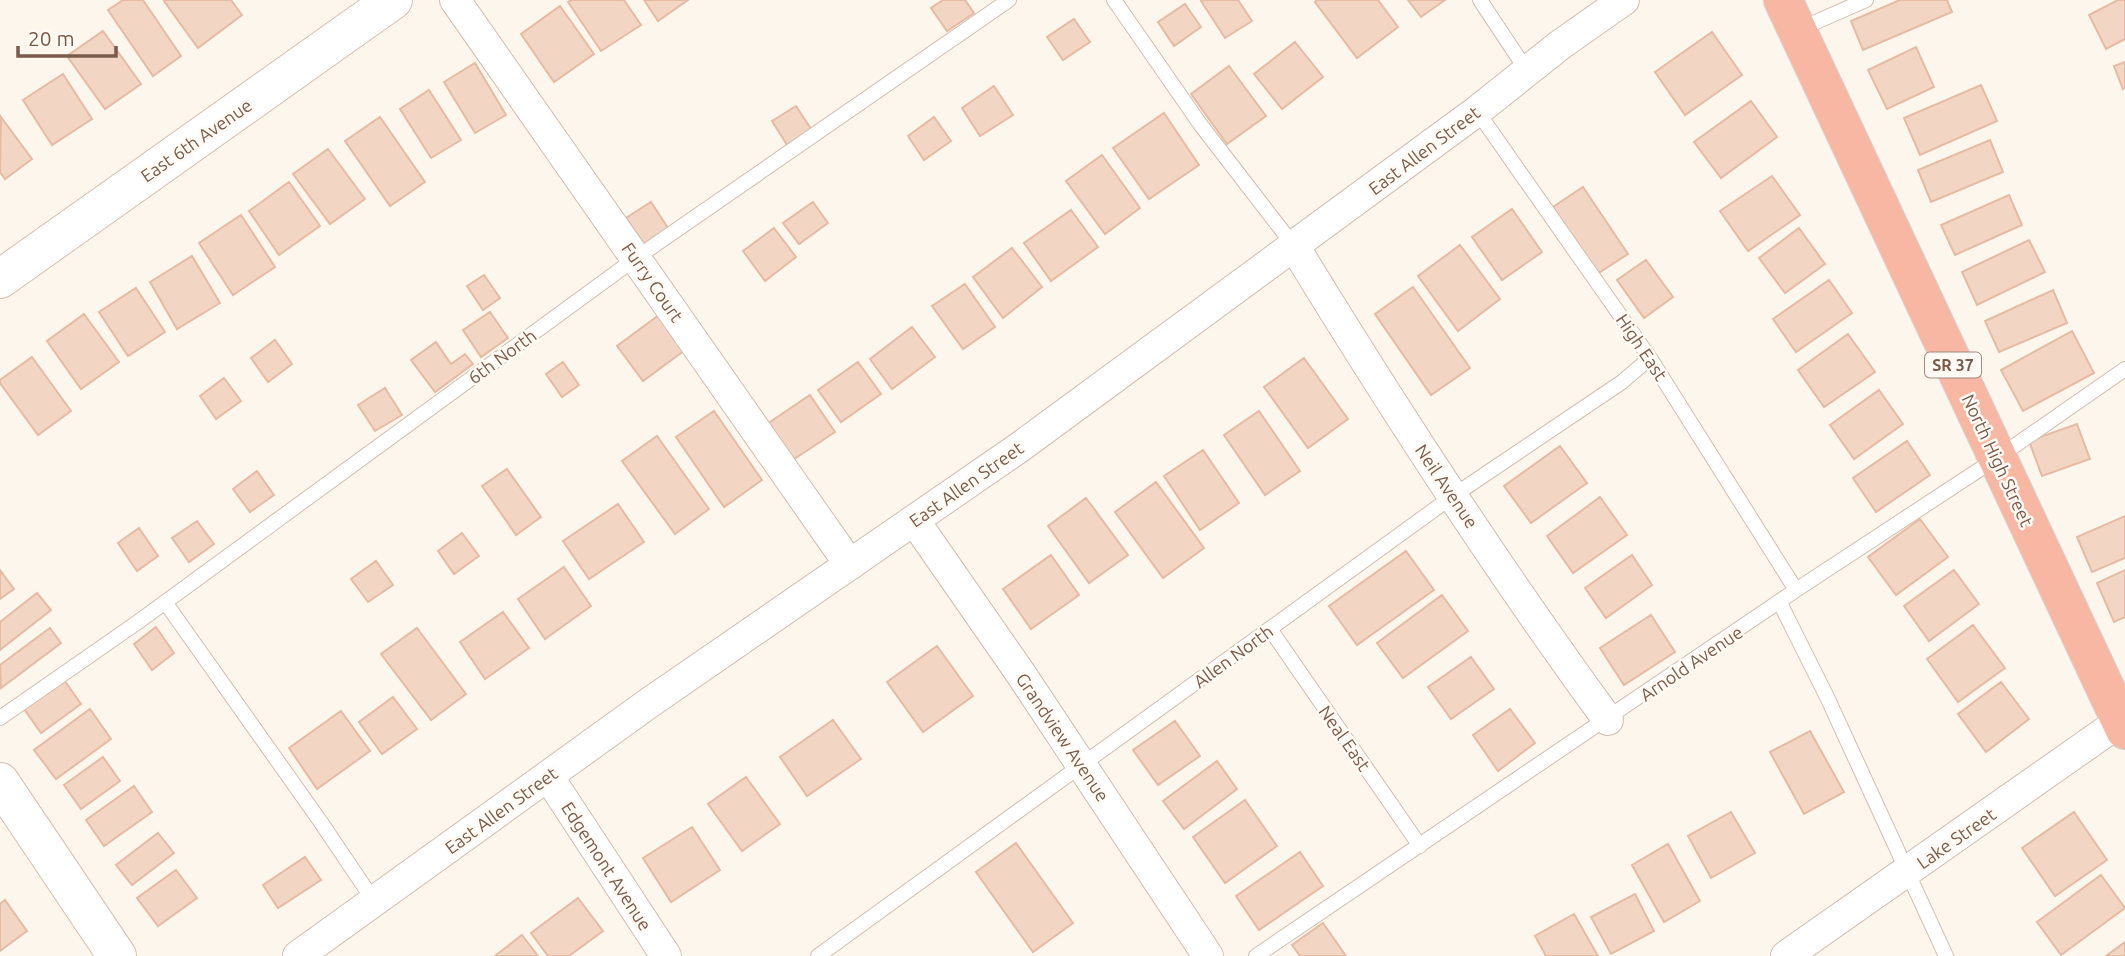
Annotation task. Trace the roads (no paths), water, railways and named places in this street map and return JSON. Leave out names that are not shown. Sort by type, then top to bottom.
[{"type":"highway","name":"North High Street","points":[[1790,15],[2124,723]]},
{"type":"street","name":"Furry Court","points":[[455,0],[850,565]]},
{"type":"street","name":"East Allen Street","points":[[298,956],[548,776],[1020,447],[1624,0]]},
{"type":"street","name":"East 6th Avenue","points":[[0,279],[385,2]]},
{"type":"street","name":"Neil Avenue","points":[[1294,246],[1366,365],[1541,629],[1608,720]]},
{"type":"street","name":"Grandview Avenue","points":[[914,520],[1208,956]]},
{"type":"street","name":"Lake Street","points":[[1786,956],[2124,723]]},
{"type":"street","name":"Edgemont Avenue","points":[[548,776],[666,956]]},
{"type":"street","points":[[0,782],[117,956]]},
{"type":"lane","name":"6th North","points":[[0,718],[165,602],[636,258],[1009,0]]},
{"type":"lane","points":[[1114,0],[1200,124],[1294,246]]},
{"type":"lane","points":[[1480,0],[1527,71]]},
{"type":"lane","points":[[1790,15],[1866,0]]},
{"type":"lane","name":"High East","points":[[1477,111],[1650,358],[1796,590]]},
{"type":"lane","name":"Allen North","points":[[818,956],[1453,496],[1622,382],[1650,358]]},
{"type":"lane","name":"Arnold Avenue","points":[[1256,956],[1608,720],[1796,590],[1997,458],[2125,369]]},
{"type":"lane","points":[[165,602],[374,901]]},
{"type":"lane","points":[[1780,603],[1827,697],[1946,956]]},
{"type":"lane","name":"Neal East","points":[[1270,629],[1420,846]]}]
